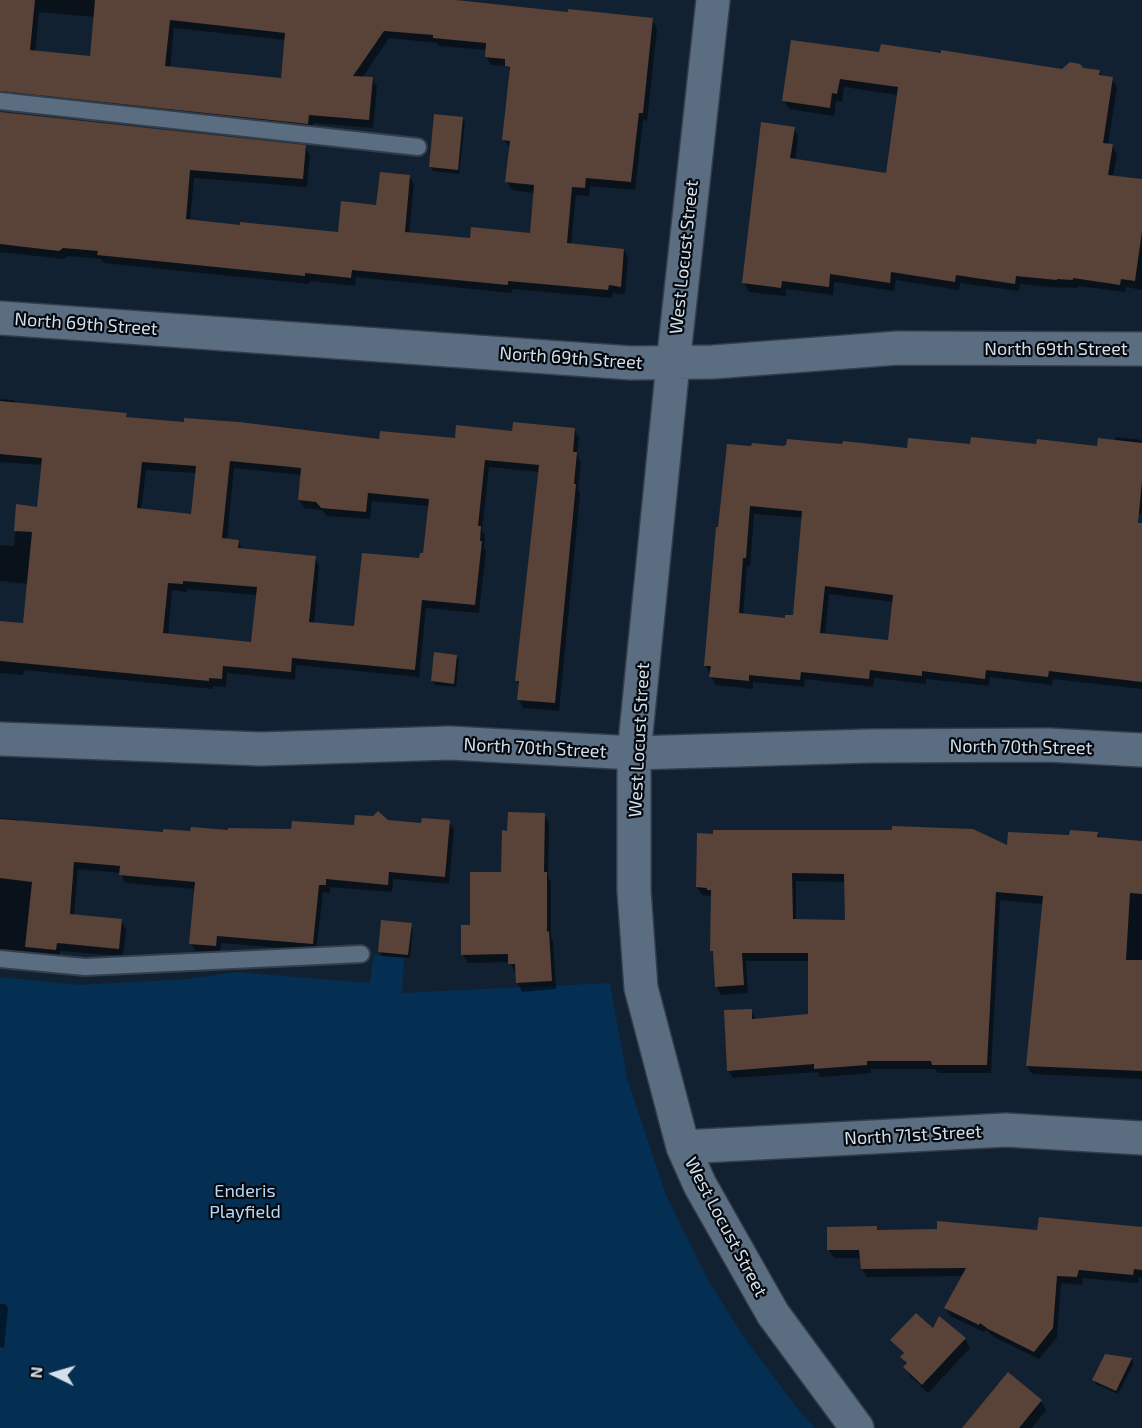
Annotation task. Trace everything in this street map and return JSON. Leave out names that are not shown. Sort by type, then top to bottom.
[{"type":"street","name":"West Locust Street","points":[[712,0],[634,753],[634,891],[641,988],[683,1147],[700,1185],[773,1314],[857,1428]]},
{"type":"street","name":"North 69th Street","points":[[0,318],[631,363],[673,364],[898,348],[1142,349]]},
{"type":"street","name":"North 70th Street","points":[[0,739],[261,748],[450,743],[634,753],[881,746],[1048,745],[1142,750]]},
{"type":"street","name":"North 71st Street","points":[[683,1147],[1006,1130],[1142,1138]]},
{"type":"lane","points":[[0,101],[418,147]]},
{"type":"lane","points":[[0,959],[85,967],[361,954]]},
{"type":"green space","name":"Enderis Playfield","points":[[374,955],[404,958],[402,993],[610,983],[627,1078],[666,1195],[708,1280],[747,1342],[800,1412],[815,1428],[0,1428],[0,977],[79,985],[189,979],[235,972],[370,983]]},
{"type":"building","points":[[0,0],[35,0],[30,50],[90,56],[95,0],[456,0],[653,18],[643,113],[639,113],[631,182],[586,178],[585,188],[572,187],[567,243],[624,249],[621,287],[609,285],[608,290],[508,281],[508,285],[352,270],[351,278],[305,273],[305,276],[97,255],[98,251],[63,248],[59,251],[0,244],[0,112],[306,145],[303,179],[190,170],[186,219],[338,232],[341,201],[376,205],[380,172],[410,175],[405,232],[470,238],[471,227],[530,233],[534,185],[505,182],[510,141],[502,140],[510,67],[505,66],[505,59],[485,57],[486,43],[384,31],[353,76],[373,77],[369,120],[309,115],[308,124],[0,91]],"holes":[[[170,20],[285,33],[281,78],[165,66]]]},
{"type":"building","points":[[791,40],[879,52],[881,44],[941,53],[941,50],[1062,69],[1070,62],[1080,64],[1083,68],[1100,70],[1099,75],[1113,77],[1103,143],[1113,144],[1108,175],[1142,179],[1142,231],[1135,281],[1121,279],[1120,285],[1073,278],[1073,280],[1057,280],[1016,276],[1015,284],[956,275],[955,282],[891,272],[890,283],[830,274],[829,287],[782,281],[781,288],[742,283],[761,122],[795,127],[790,158],[886,173],[898,87],[840,79],[837,94],[832,93],[830,108],[782,101]]},
{"type":"building","points":[[434,114],[463,117],[458,170],[429,167]]},
{"type":"building","points":[[0,401],[127,413],[126,417],[184,422],[184,418],[239,422],[379,439],[380,431],[455,438],[456,425],[512,431],[513,422],[575,428],[573,452],[577,452],[574,484],[576,484],[555,703],[517,700],[519,681],[515,681],[539,465],[485,460],[478,526],[481,526],[480,541],[482,541],[475,605],[422,600],[415,670],[292,658],[291,672],[223,666],[222,679],[209,678],[209,681],[0,661],[0,621],[23,623],[32,532],[14,531],[16,504],[37,507],[42,458],[0,454]],"holes":[[[230,461],[301,468],[298,500],[316,502],[321,508],[366,512],[368,493],[429,499],[423,553],[420,553],[419,558],[362,553],[354,626],[309,622],[316,556],[238,548],[239,540],[222,538]],[[142,462],[196,466],[191,514],[137,508]],[[183,581],[257,587],[251,642],[163,633],[168,583],[183,584]]]},
{"type":"building","points":[[971,437],[1036,444],[1037,439],[1097,446],[1098,438],[1142,443],[1142,481],[1138,523],[1142,523],[1142,682],[1049,671],[1048,677],[986,670],[985,679],[922,671],[922,676],[870,670],[869,679],[801,672],[800,680],[749,675],[749,681],[709,677],[711,666],[704,666],[716,527],[718,527],[727,444],[751,446],[752,443],[783,446],[786,445],[787,439],[842,444],[843,441],[907,448],[908,438],[970,444]],"holes":[[[750,506],[802,511],[793,615],[785,615],[785,618],[739,613]],[[825,586],[893,595],[888,640],[820,633]]]},
{"type":"building","points":[[434,652],[457,655],[454,684],[431,681]]},
{"type":"building","points":[[378,811],[388,820],[421,823],[422,818],[450,820],[445,877],[389,872],[388,885],[326,879],[326,885],[319,885],[313,944],[217,936],[216,946],[189,944],[195,882],[119,875],[120,866],[74,862],[70,914],[122,919],[119,949],[57,943],[56,950],[25,947],[32,882],[0,878],[0,819],[163,832],[163,829],[190,831],[191,827],[228,830],[228,828],[291,829],[292,821],[354,825],[355,815],[373,816]]},
{"type":"building","points":[[508,812],[545,813],[544,872],[547,872],[547,932],[549,931],[552,981],[516,983],[515,964],[508,964],[508,954],[461,955],[461,925],[470,925],[470,872],[501,872],[502,830],[507,831]]},
{"type":"building","points":[[892,826],[973,829],[1007,845],[1008,832],[1069,835],[1070,830],[1098,832],[1097,837],[1142,841],[1142,894],[1130,893],[1126,960],[1142,960],[1142,1071],[1026,1066],[1043,896],[996,892],[987,1065],[932,1065],[931,1061],[867,1061],[867,1065],[814,1069],[814,1064],[727,1071],[724,1010],[752,1009],[752,1019],[808,1014],[808,953],[742,953],[744,985],[715,987],[713,951],[710,951],[711,890],[696,887],[697,833],[713,834],[713,830],[892,830]],"holes":[[[792,873],[844,874],[845,920],[793,919]]]},
{"type":"building","points":[[381,920],[412,923],[408,955],[378,952]]},
{"type":"building","points":[[1039,1217],[1142,1227],[1142,1270],[1134,1269],[1133,1275],[1079,1270],[1077,1277],[1057,1276],[1053,1328],[1034,1352],[980,1323],[979,1325],[944,1308],[966,1268],[861,1269],[859,1250],[827,1250],[827,1227],[877,1226],[877,1230],[937,1229],[937,1221],[1037,1230]]},
{"type":"building","points":[[916,1313],[933,1328],[939,1316],[966,1338],[922,1385],[903,1367],[907,1363],[900,1357],[904,1353],[890,1340]]},
{"type":"building","points":[[1105,1354],[1132,1358],[1116,1391],[1092,1380]]},
{"type":"building","points":[[1008,1372],[1042,1400],[1019,1428],[962,1428]]}]
